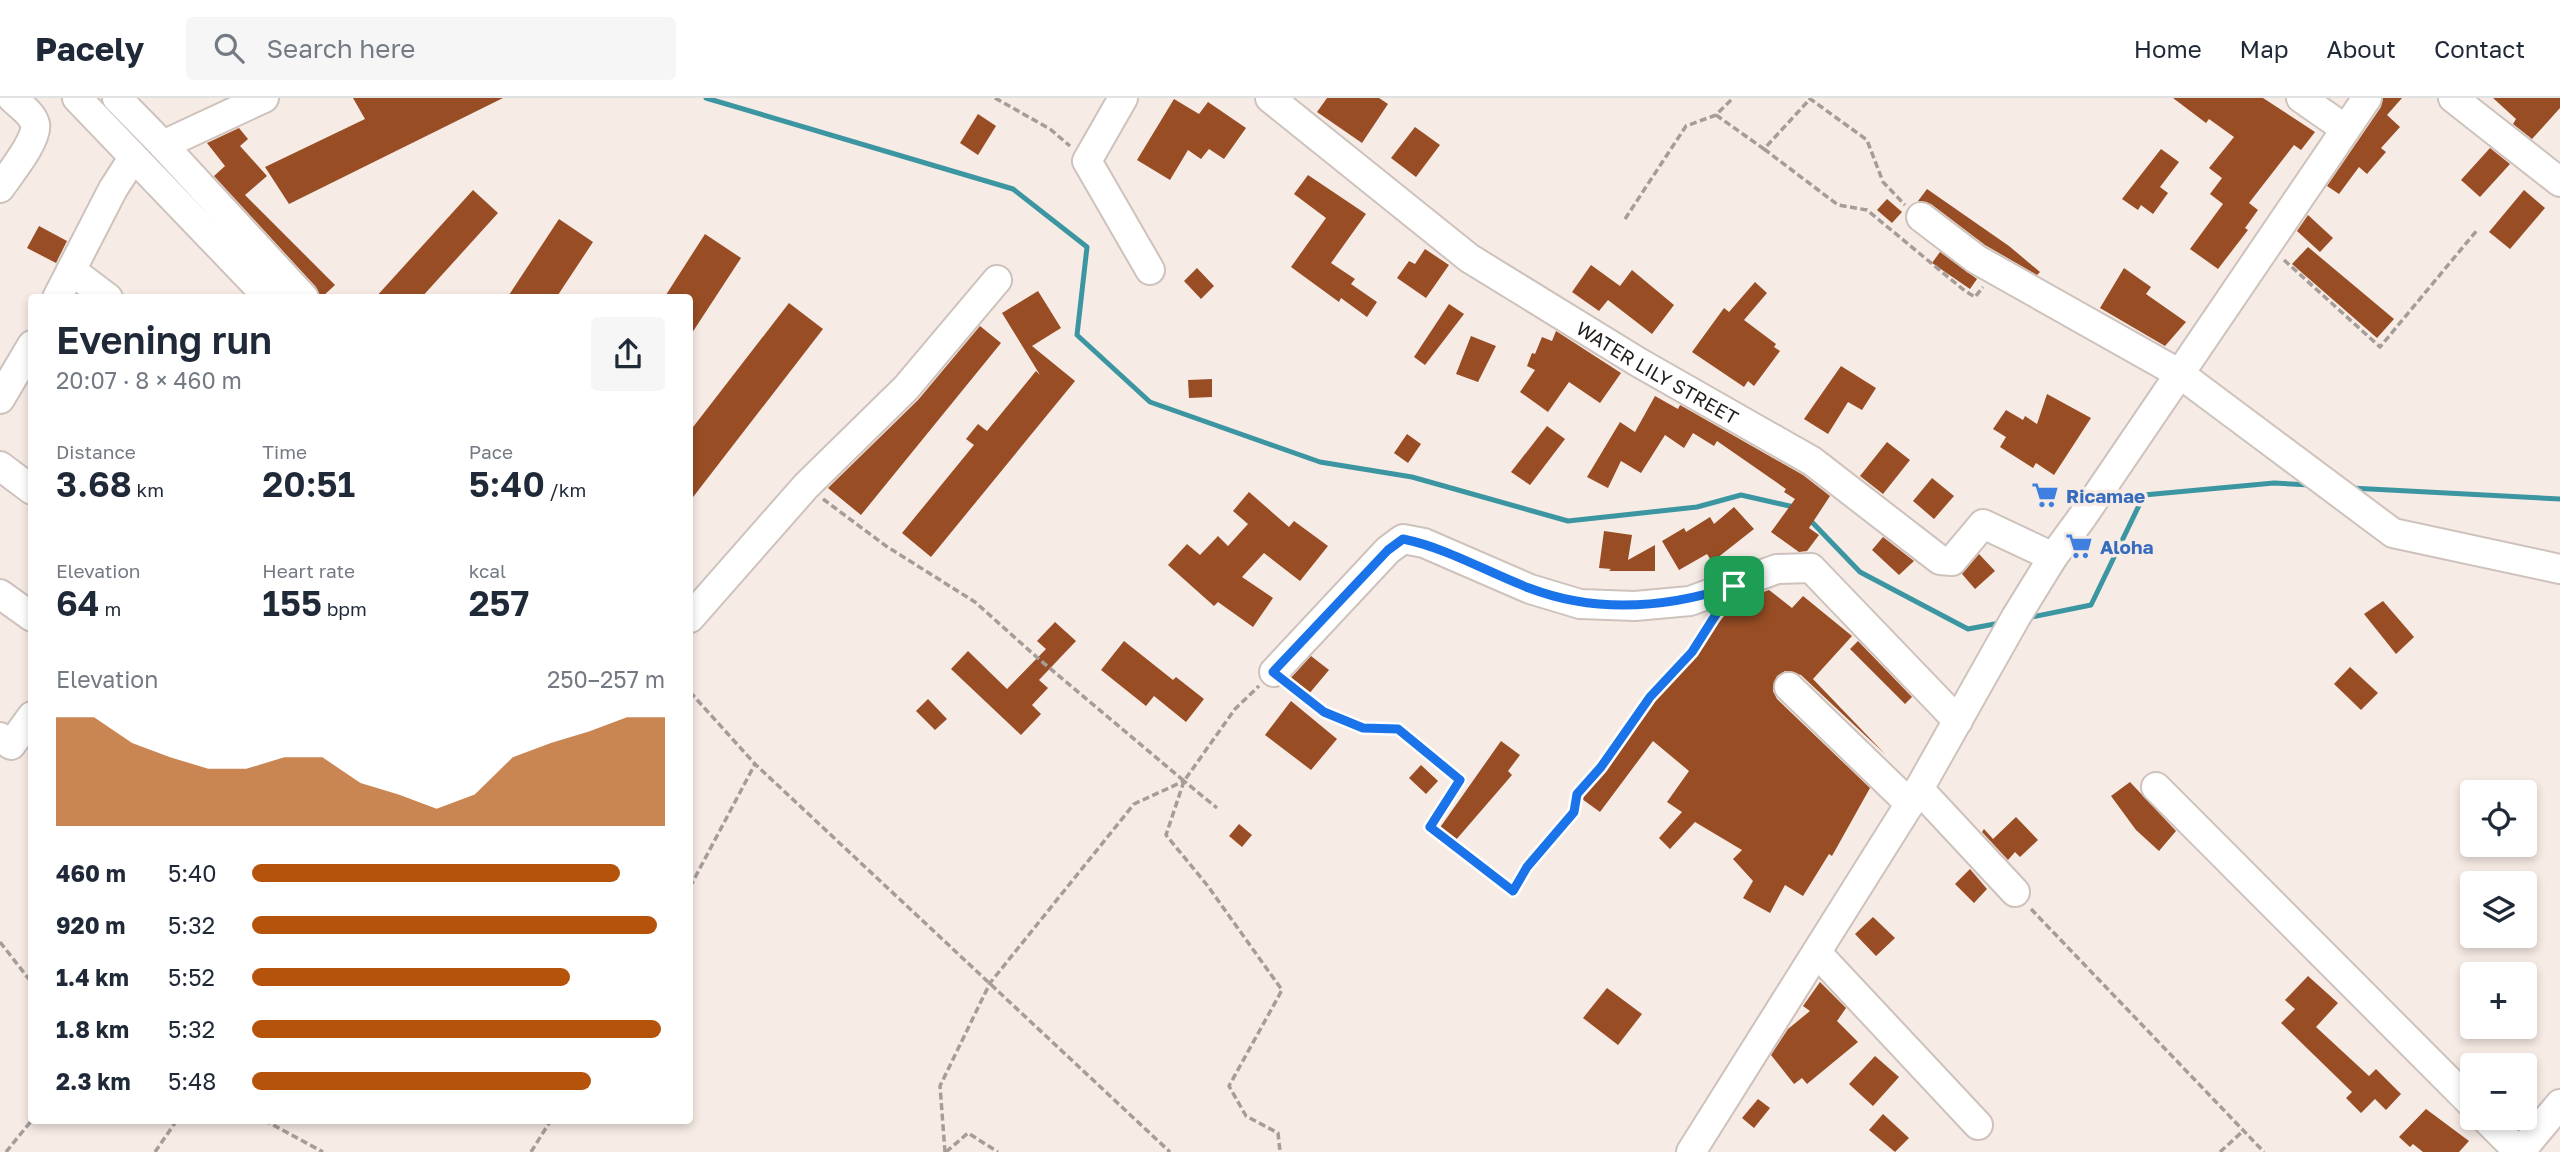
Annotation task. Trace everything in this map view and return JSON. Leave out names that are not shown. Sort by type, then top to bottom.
[{"type":"street","points":[[0,188],[34,137],[36,127],[32,117],[12,98]]},
{"type":"street","points":[[77,98],[265,294]]},
{"type":"street","points":[[117,98],[300,294]]},
{"type":"street","points":[[163,145],[264,98]]},
{"type":"street","points":[[1123,98],[1087,161],[1150,270]]},
{"type":"street","name":"WATER LILY STREET","points":[[1270,98],[1469,258],[1638,362],[1812,461],[1940,560],[1952,561],[1983,524],[2053,557]]},
{"type":"street","points":[[2301,98],[2344,128]]},
{"type":"street","points":[[1691,1152],[1915,796],[2015,617],[2053,557],[2367,98]]},
{"type":"street","points":[[2453,98],[2560,182]]},
{"type":"street","points":[[59,294],[113,188],[133,158]]},
{"type":"street","points":[[1921,217],[1976,259],[2180,374],[2393,533],[2560,569]]},
{"type":"street","points":[[71,270],[103,294]]},
{"type":"street","points":[[693,615],[806,486],[906,388],[997,280]]},
{"type":"street","points":[[0,399],[28,358]]},
{"type":"street","points":[[0,467],[28,487]]},
{"type":"street","points":[[1273,672],[1388,550],[1403,539],[1424,543],[1530,589],[1580,604],[1634,606],[1690,601],[1777,569],[1811,568],[1958,721]]},
{"type":"street","points":[[0,594],[28,614]]},
{"type":"street","points":[[1790,687],[1915,796],[2015,892]]},
{"type":"street","points":[[0,737],[11,745],[28,722]]},
{"type":"street","points":[[2156,788],[2460,1092]]},
{"type":"street","points":[[1817,953],[1979,1125]]},
{"type":"street","points":[[2498,1130],[2520,1152],[2560,1104]]},
{"type":"path","points":[[995,98],[1050,129],[1087,161]]},
{"type":"path","points":[[1625,219],[1686,126],[1716,115],[1733,98]]},
{"type":"path","points":[[1764,149],[1809,98],[1867,140],[1883,182],[1898,200],[1921,217]]},
{"type":"path","points":[[1716,115],[1838,205],[1867,210],[1965,291]]},
{"type":"path","points":[[2267,244],[2380,347],[2478,229]]},
{"type":"path","points":[[806,486],[886,546],[975,602],[1217,808]]},
{"type":"path","points":[[1280,1152],[1278,1133],[1246,1116],[1228,1086],[1282,990],[1207,885],[1166,835],[1184,780],[1235,709],[1273,672],[1324,712],[1363,728],[1398,729],[1460,780],[1430,827],[1513,891],[1527,867],[1574,812],[1577,794],[1601,767],[1650,697],[1692,652],[1734,586]]},
{"type":"path","points":[[693,695],[755,764],[1170,1152]]},
{"type":"path","points":[[693,881],[755,764]]},
{"type":"path","points":[[946,1152],[940,1086],[990,984],[1134,804],[1184,780]]},
{"type":"path","points":[[2015,892],[2264,1152]]},
{"type":"path","points":[[0,942],[28,978]]},
{"type":"path","points":[[6,1152],[29,1124]]},
{"type":"path","points":[[155,1152],[174,1124]]},
{"type":"path","points":[[271,1124],[323,1152]]},
{"type":"path","points":[[531,1152],[548,1124]]},
{"type":"path","points":[[2220,1152],[2244,1131]]},
{"type":"path","points":[[946,1152],[968,1133],[998,1152]]},
{"type":"building","points":[[353,98],[503,98],[289,204],[265,167],[365,119]]},
{"type":"building","points":[[1327,98],[1379,98],[1388,104],[1362,143],[1317,112]]},
{"type":"building","points":[[2173,98],[2263,98],[2315,132],[2301,150],[2294,145],[2249,203],[2258,210],[2245,228],[2248,230],[2218,269],[2190,249],[2223,204],[2210,194],[2222,178],[2209,168],[2234,137],[2209,119],[2206,123]]},
{"type":"building","points":[[2383,98],[2402,98],[2387,115],[2400,127],[2381,148],[2386,152],[2367,174],[2359,167],[2339,194],[2327,186],[2381,107]]},
{"type":"building","points":[[2493,98],[2560,98],[2560,108],[2532,139],[2513,124],[2516,119]]},
{"type":"building","points":[[1174,99],[1199,114],[1208,102],[1246,128],[1224,159],[1209,149],[1201,159],[1188,150],[1170,180],[1137,160]]},
{"type":"building","points":[[978,114],[996,126],[978,155],[960,143]]},
{"type":"building","points":[[1415,127],[1440,145],[1416,177],[1391,158]]},
{"type":"building","points":[[239,128],[248,139],[240,146],[267,176],[245,195],[335,285],[325,294],[319,294],[316,287],[214,176],[225,166],[207,143]]},
{"type":"building","points":[[2490,148],[2510,164],[2480,197],[2461,180]]},
{"type":"building","points":[[2161,149],[2179,162],[2160,187],[2168,193],[2153,214],[2141,205],[2138,210],[2122,199]]},
{"type":"building","points":[[1308,175],[1366,214],[1331,263],[1355,279],[1351,284],[1377,302],[1367,317],[1341,298],[1339,302],[1291,267],[1326,218],[1294,194]]},
{"type":"building","points":[[1927,189],[2009,246],[2040,272],[2037,275],[1985,245],[1931,204],[1918,201]]},
{"type":"building","points":[[473,190],[498,213],[425,294],[379,294]]},
{"type":"building","points":[[2524,190],[2545,208],[2510,249],[2489,232]]},
{"type":"building","points":[[1887,199],[1902,212],[1892,223],[1877,210]]},
{"type":"building","points":[[2308,215],[2333,238],[2320,252],[2297,231]]},
{"type":"building","points":[[559,219],[593,242],[559,294],[510,294]]},
{"type":"building","points":[[39,226],[67,241],[56,263],[27,248]]},
{"type":"building","points":[[705,234],[741,258],[693,331],[693,294],[667,294]]},
{"type":"building","points":[[2308,247],[2394,319],[2377,338],[2292,264]]},
{"type":"building","points":[[1425,249],[1449,265],[1426,298],[1397,278],[1409,261],[1415,264]]},
{"type":"building","points":[[1940,252],[1977,279],[1970,289],[1932,263]]},
{"type":"building","points":[[1591,265],[1620,286],[1632,270],[1674,305],[1652,334],[1608,300],[1599,311],[1572,292]]},
{"type":"building","points":[[1197,268],[1214,286],[1201,299],[1184,281]]},
{"type":"building","points":[[2124,268],[2151,287],[2146,294],[2186,322],[2165,346],[2100,308]]},
{"type":"building","points":[[1755,282],[1767,293],[1744,320],[1776,344],[1774,347],[1780,351],[1754,386],[1748,381],[1744,387],[1692,352],[1724,308],[1729,312]]},
{"type":"building","points":[[1038,291],[1061,328],[1032,346],[1075,381],[931,557],[902,533],[974,445],[966,439],[978,424],[987,431],[1036,371],[1040,375],[1002,313]]},
{"type":"building","points":[[789,303],[823,329],[693,497],[693,427]]},
{"type":"building","points":[[1449,304],[1464,314],[1425,365],[1414,357]]},
{"type":"building","points":[[980,326],[1001,343],[861,515],[828,488],[918,400]]},
{"type":"building","points":[[1556,331],[1621,373],[1600,403],[1569,382],[1548,412],[1520,392],[1535,370],[1527,366],[1532,353],[1535,354],[1542,337],[1552,341]]},
{"type":"building","points":[[1471,336],[1496,346],[1478,382],[1456,374]]},
{"type":"building","points":[[1841,366],[1876,388],[1862,410],[1848,402],[1828,434],[1804,419]]},
{"type":"building","points":[[1212,379],[1212,397],[1189,398],[1188,380]]},
{"type":"building","points":[[2047,394],[2091,418],[2054,475],[2036,463],[2033,468],[2000,447],[2006,437],[1993,429],[2006,410],[2023,420],[2025,416],[2037,424]]},
{"type":"building","points":[[1655,396],[1678,409],[1680,405],[1803,475],[1830,496],[1809,528],[1819,535],[1807,551],[1799,552],[1771,532],[1795,499],[1784,492],[1786,489],[1717,441],[1714,446],[1693,433],[1684,448],[1665,435],[1641,473],[1621,461],[1608,488],[1587,477],[1620,422],[1635,432]]},
{"type":"building","points":[[1547,426],[1565,439],[1530,485],[1511,472]]},
{"type":"building","points":[[1407,434],[1421,444],[1408,463],[1394,453]]},
{"type":"building","points":[[1887,442],[1910,460],[1883,494],[1860,476]]},
{"type":"building","points":[[1932,478],[1954,496],[1934,519],[1913,501]]},
{"type":"building","points":[[1249,492],[1289,527],[1294,521],[1328,546],[1300,581],[1264,553],[1242,577],[1273,598],[1253,627],[1218,602],[1214,606],[1168,565],[1187,544],[1200,555],[1218,536],[1228,546],[1248,524],[1233,511]]},
{"type":"building","points":[[1734,507],[1754,529],[1712,562],[1707,554],[1679,570],[1662,541],[1684,528],[1686,532],[1710,517],[1714,524]]},
{"type":"building","points":[[1604,531],[1632,535],[1628,560],[1655,545],[1655,571],[1609,571],[1611,569],[1599,568]]},
{"type":"building","points":[[1883,537],[1914,561],[1899,575],[1872,550]]},
{"type":"building","points":[[1979,554],[1995,571],[1975,589],[1962,574]]},
{"type":"building","points":[[1769,590],[1792,608],[1803,596],[1852,636],[1813,679],[1885,754],[1801,675],[1785,671],[1777,676],[1773,691],[1777,699],[1870,788],[1832,856],[1829,854],[1803,896],[1785,885],[1770,913],[1743,898],[1753,881],[1733,859],[1742,850],[1695,822],[1670,849],[1659,838],[1682,812],[1667,802],[1689,771],[1653,741],[1600,812],[1582,799],[1671,679],[1736,602]]},
{"type":"building","points":[[2383,601],[2414,637],[2396,654],[2364,614]]},
{"type":"building","points":[[1055,622],[1076,641],[1039,680],[1048,688],[1032,705],[1041,714],[1021,735],[951,669],[968,651],[1007,689],[1046,649],[1037,641]]},
{"type":"building","points":[[1124,641],[1173,680],[1176,677],[1204,699],[1186,722],[1154,696],[1146,706],[1101,670]]},
{"type":"building","points":[[1858,641],[1912,697],[1905,704],[1850,649]]},
{"type":"building","points":[[1311,656],[1329,670],[1308,695],[1289,680]]},
{"type":"building","points":[[2350,667],[2378,693],[2361,710],[2334,684]]},
{"type":"building","points":[[928,699],[947,719],[935,730],[916,711]]},
{"type":"building","points":[[1291,701],[1337,739],[1311,770],[1265,735]]},
{"type":"building","points":[[1501,741],[1520,755],[1508,771],[1512,775],[1455,841],[1439,829]]},
{"type":"building","points":[[1421,765],[1438,781],[1426,794],[1409,778]]},
{"type":"building","points":[[2130,782],[2176,831],[2159,851],[2136,830],[2111,796]]},
{"type":"building","points":[[2016,817],[2038,840],[2020,857],[2015,852],[2008,860],[1982,832],[1984,829],[1993,839]]},
{"type":"building","points":[[1239,824],[1252,835],[1242,847],[1229,836]]},
{"type":"building","points":[[1970,869],[1987,889],[1974,903],[1955,884]]},
{"type":"building","points":[[1873,917],[1895,938],[1876,956],[1855,934]]},
{"type":"building","points":[[2308,976],[2338,1003],[2316,1027],[2369,1076],[2376,1069],[2401,1094],[2386,1110],[2375,1099],[2361,1113],[2346,1098],[2352,1092],[2281,1023],[2295,1009],[2285,1000]]},
{"type":"building","points":[[1820,982],[1846,1008],[1837,1021],[1858,1042],[1807,1084],[1802,1078],[1794,1084],[1771,1055],[1788,1029],[1810,1011],[1803,1006]]},
{"type":"building","points":[[1607,988],[1642,1014],[1618,1045],[1583,1018]]},
{"type":"building","points":[[1875,1056],[1899,1077],[1873,1106],[1849,1084]]},
{"type":"building","points":[[1758,1099],[1770,1108],[1754,1128],[1742,1118]]},
{"type":"building","points":[[2426,1109],[2469,1141],[2459,1152],[2423,1152],[2413,1144],[2410,1147],[2399,1137]]},
{"type":"building","points":[[1883,1114],[1909,1138],[1895,1152],[1869,1130]]},
{"type":"waterway","points":[[706,98],[1013,189],[1087,247],[1077,335],[1150,402],[1320,462],[1412,477],[1568,521],[1697,507],[1741,495],[1794,507]]},
{"type":"waterway","points":[[2027,618],[2091,605],[2144,495],[2274,483],[2310,485]]},
{"type":"waterway","points":[[2351,488],[2560,499]]},
{"type":"waterway","points":[[1809,519],[1860,572],[1968,629],[2000,623]]},
{"type":"place","name":"Ricamae","points":[[2045,495]]},
{"type":"place","name":"Aloha","points":[[2079,546]]},
{"type":"route","points":[[1403,539],[1424,543],[1530,589],[1580,604],[1634,606],[1690,601],[1734,586],[1692,652],[1650,697],[1601,767],[1577,794],[1574,812],[1527,867],[1513,891],[1430,827],[1460,780],[1398,729],[1363,728],[1324,712],[1273,672],[1388,550],[1403,539]]}]
